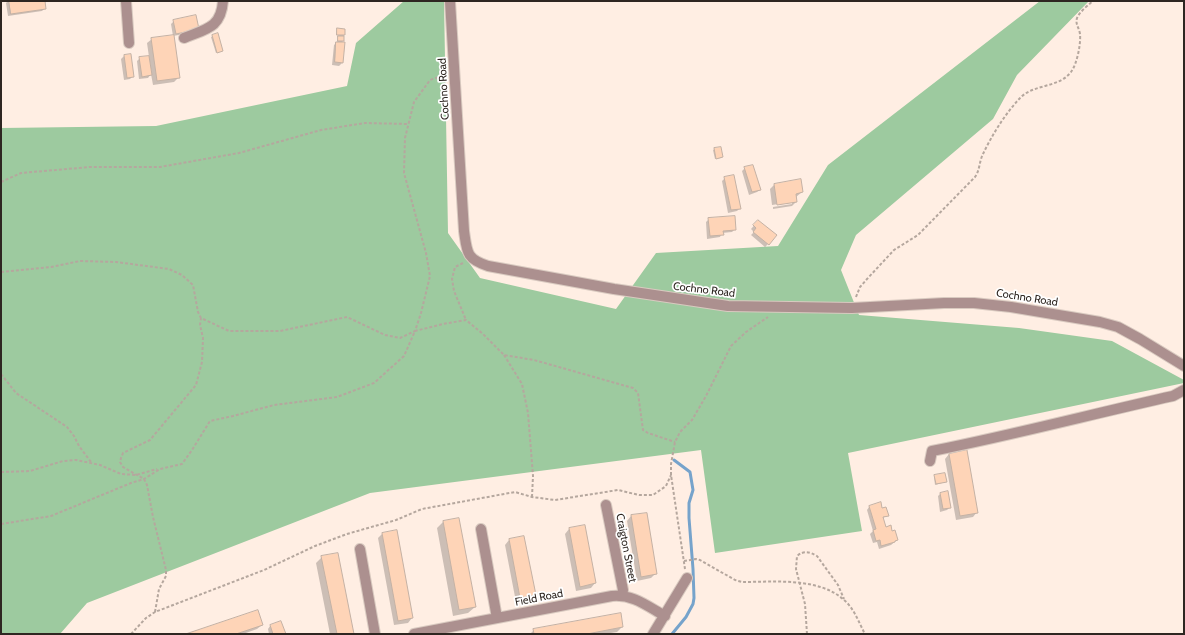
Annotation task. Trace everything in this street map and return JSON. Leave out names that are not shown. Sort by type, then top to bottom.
[{"type":"street","points":[[126,1],[129,43]]},
{"type":"street","points":[[184,38],[213,27],[220,17],[224,1]]},
{"type":"street","name":"Cochno Road","points":[[450,1],[464,231],[467,251],[471,258],[477,263],[728,306],[852,308],[944,303],[974,303],[1011,307],[1100,322],[1118,327],[1184,366]]},
{"type":"street","points":[[930,461],[932,451],[986,441],[1173,396],[1184,390]]},
{"type":"street","name":"Craigton Street","points":[[606,505],[622,595]]},
{"type":"street","points":[[481,529],[497,618]]},
{"type":"street","points":[[360,549],[376,634]]},
{"type":"street","points":[[653,634],[687,578]]},
{"type":"street","points":[[622,595],[639,601],[665,616]]},
{"type":"street","name":"Field Road","points":[[414,634],[622,595]]},
{"type":"path","points":[[852,308],[860,287],[877,267],[894,250],[918,235],[975,177],[979,171],[980,162],[987,146],[1002,121],[1021,97],[1028,92],[1064,79],[1072,72],[1079,50],[1080,34],[1076,22],[1078,16],[1093,1]]},
{"type":"path","points":[[1,472],[30,471],[63,461],[76,460],[91,462],[121,474],[136,475],[182,464],[210,421],[274,406],[337,397],[374,384],[404,356],[415,331],[430,276],[426,253],[404,173],[405,138],[408,124],[414,102],[430,80],[455,71]]},
{"type":"path","points":[[1,182],[21,173],[90,167],[160,167],[240,153],[321,130],[365,124],[408,124]]},
{"type":"path","points":[[471,258],[456,267],[452,279],[454,290],[466,320],[483,334],[504,355],[522,384],[528,413],[533,476],[532,497]]},
{"type":"path","points":[[1,272],[51,267],[80,261],[116,262],[169,269],[182,275],[192,285],[198,312],[201,318],[200,325],[202,338],[202,362],[196,385],[150,440],[123,453],[120,458],[120,462],[123,467],[144,479],[147,485],[162,557],[165,564],[166,576],[159,589],[155,612]]},
{"type":"path","points":[[687,578],[671,475],[671,464],[675,442],[680,432],[692,420],[706,396],[731,346],[746,332],[761,323],[781,307]]},
{"type":"path","points":[[201,318],[229,331],[280,330],[347,317],[385,335],[400,338],[415,331],[466,320]]},
{"type":"path","points":[[504,355],[534,360],[633,388],[638,393],[643,430],[675,442]]},
{"type":"path","points":[[1,374],[16,393],[67,428],[91,462]]},
{"type":"path","points":[[1,524],[51,516],[144,479],[160,469]]},
{"type":"path","points":[[131,634],[146,618],[155,612],[264,570],[315,546],[346,534],[396,520],[422,509],[515,492],[532,497],[555,500],[618,490],[639,495],[652,495],[666,486],[671,475]]},
{"type":"path","points":[[807,634],[805,604],[796,569],[797,556],[801,552],[813,553],[817,556],[838,585],[844,600]]},
{"type":"path","points":[[684,561],[696,559],[700,560],[735,580],[742,582],[800,583],[831,590],[844,600],[851,608],[865,634]]},
{"type":"green space","points":[[404,1],[444,1],[448,233],[480,278],[616,309],[656,253],[778,246],[828,165],[1040,1],[1089,1],[1017,75],[993,119],[856,235],[841,270],[859,315],[1019,328],[1112,341],[1184,380],[1184,383],[848,453],[862,531],[715,553],[701,450],[370,493],[87,603],[60,634],[1,634],[1,128],[156,126],[347,86],[356,43]]},
{"type":"building","points":[[9,1],[45,1],[46,9],[11,14]]},
{"type":"building","points":[[196,15],[199,29],[176,34],[173,20]]},
{"type":"building","points":[[337,28],[345,29],[345,35],[337,35]]},
{"type":"building","points":[[218,33],[223,51],[217,53],[212,35]]},
{"type":"building","points":[[174,35],[180,78],[157,81],[151,38]]},
{"type":"building","points":[[338,36],[344,36],[344,41],[338,41]]},
{"type":"building","points":[[336,42],[345,42],[343,63],[335,62]]},
{"type":"building","points":[[131,54],[134,77],[127,78],[124,55]]},
{"type":"building","points":[[149,56],[152,75],[142,77],[139,57]]},
{"type":"building","points":[[721,147],[723,157],[716,159],[714,148]]},
{"type":"building","points":[[753,165],[761,190],[752,192],[744,167]]},
{"type":"building","points":[[734,175],[741,209],[731,210],[724,177]]},
{"type":"building","points":[[801,179],[803,192],[796,194],[797,202],[777,205],[774,184]]},
{"type":"building","points":[[735,216],[736,230],[723,231],[724,235],[710,236],[708,218]]},
{"type":"building","points":[[758,220],[777,235],[769,245],[753,232],[756,228],[753,225]]},
{"type":"building","points":[[967,450],[978,513],[960,516],[949,454]]},
{"type":"building","points":[[945,473],[947,482],[936,484],[934,475]]},
{"type":"building","points":[[948,491],[951,508],[943,509],[940,493]]},
{"type":"building","points":[[881,502],[882,508],[886,507],[889,516],[883,517],[886,527],[891,525],[892,531],[895,530],[898,540],[881,546],[880,540],[876,541],[873,530],[876,529],[869,506]]},
{"type":"building","points":[[647,513],[657,574],[641,577],[631,515]]},
{"type":"building","points":[[459,518],[476,607],[459,610],[443,521]]},
{"type":"building","points":[[585,525],[596,583],[580,587],[569,528]]},
{"type":"building","points":[[397,530],[413,618],[398,621],[382,533]]},
{"type":"building","points":[[524,536],[536,595],[520,598],[509,539]]},
{"type":"building","points":[[338,553],[354,634],[337,634],[321,556]]},
{"type":"building","points":[[258,610],[263,625],[236,634],[186,634]]},
{"type":"building","points":[[621,613],[623,627],[587,634],[534,634],[533,629]]},
{"type":"building","points":[[281,621],[286,634],[273,634],[270,625]]},
{"type":"waterway","points":[[672,634],[686,617],[693,604],[694,598],[689,518],[689,503],[693,490],[690,472],[674,460]]}]
